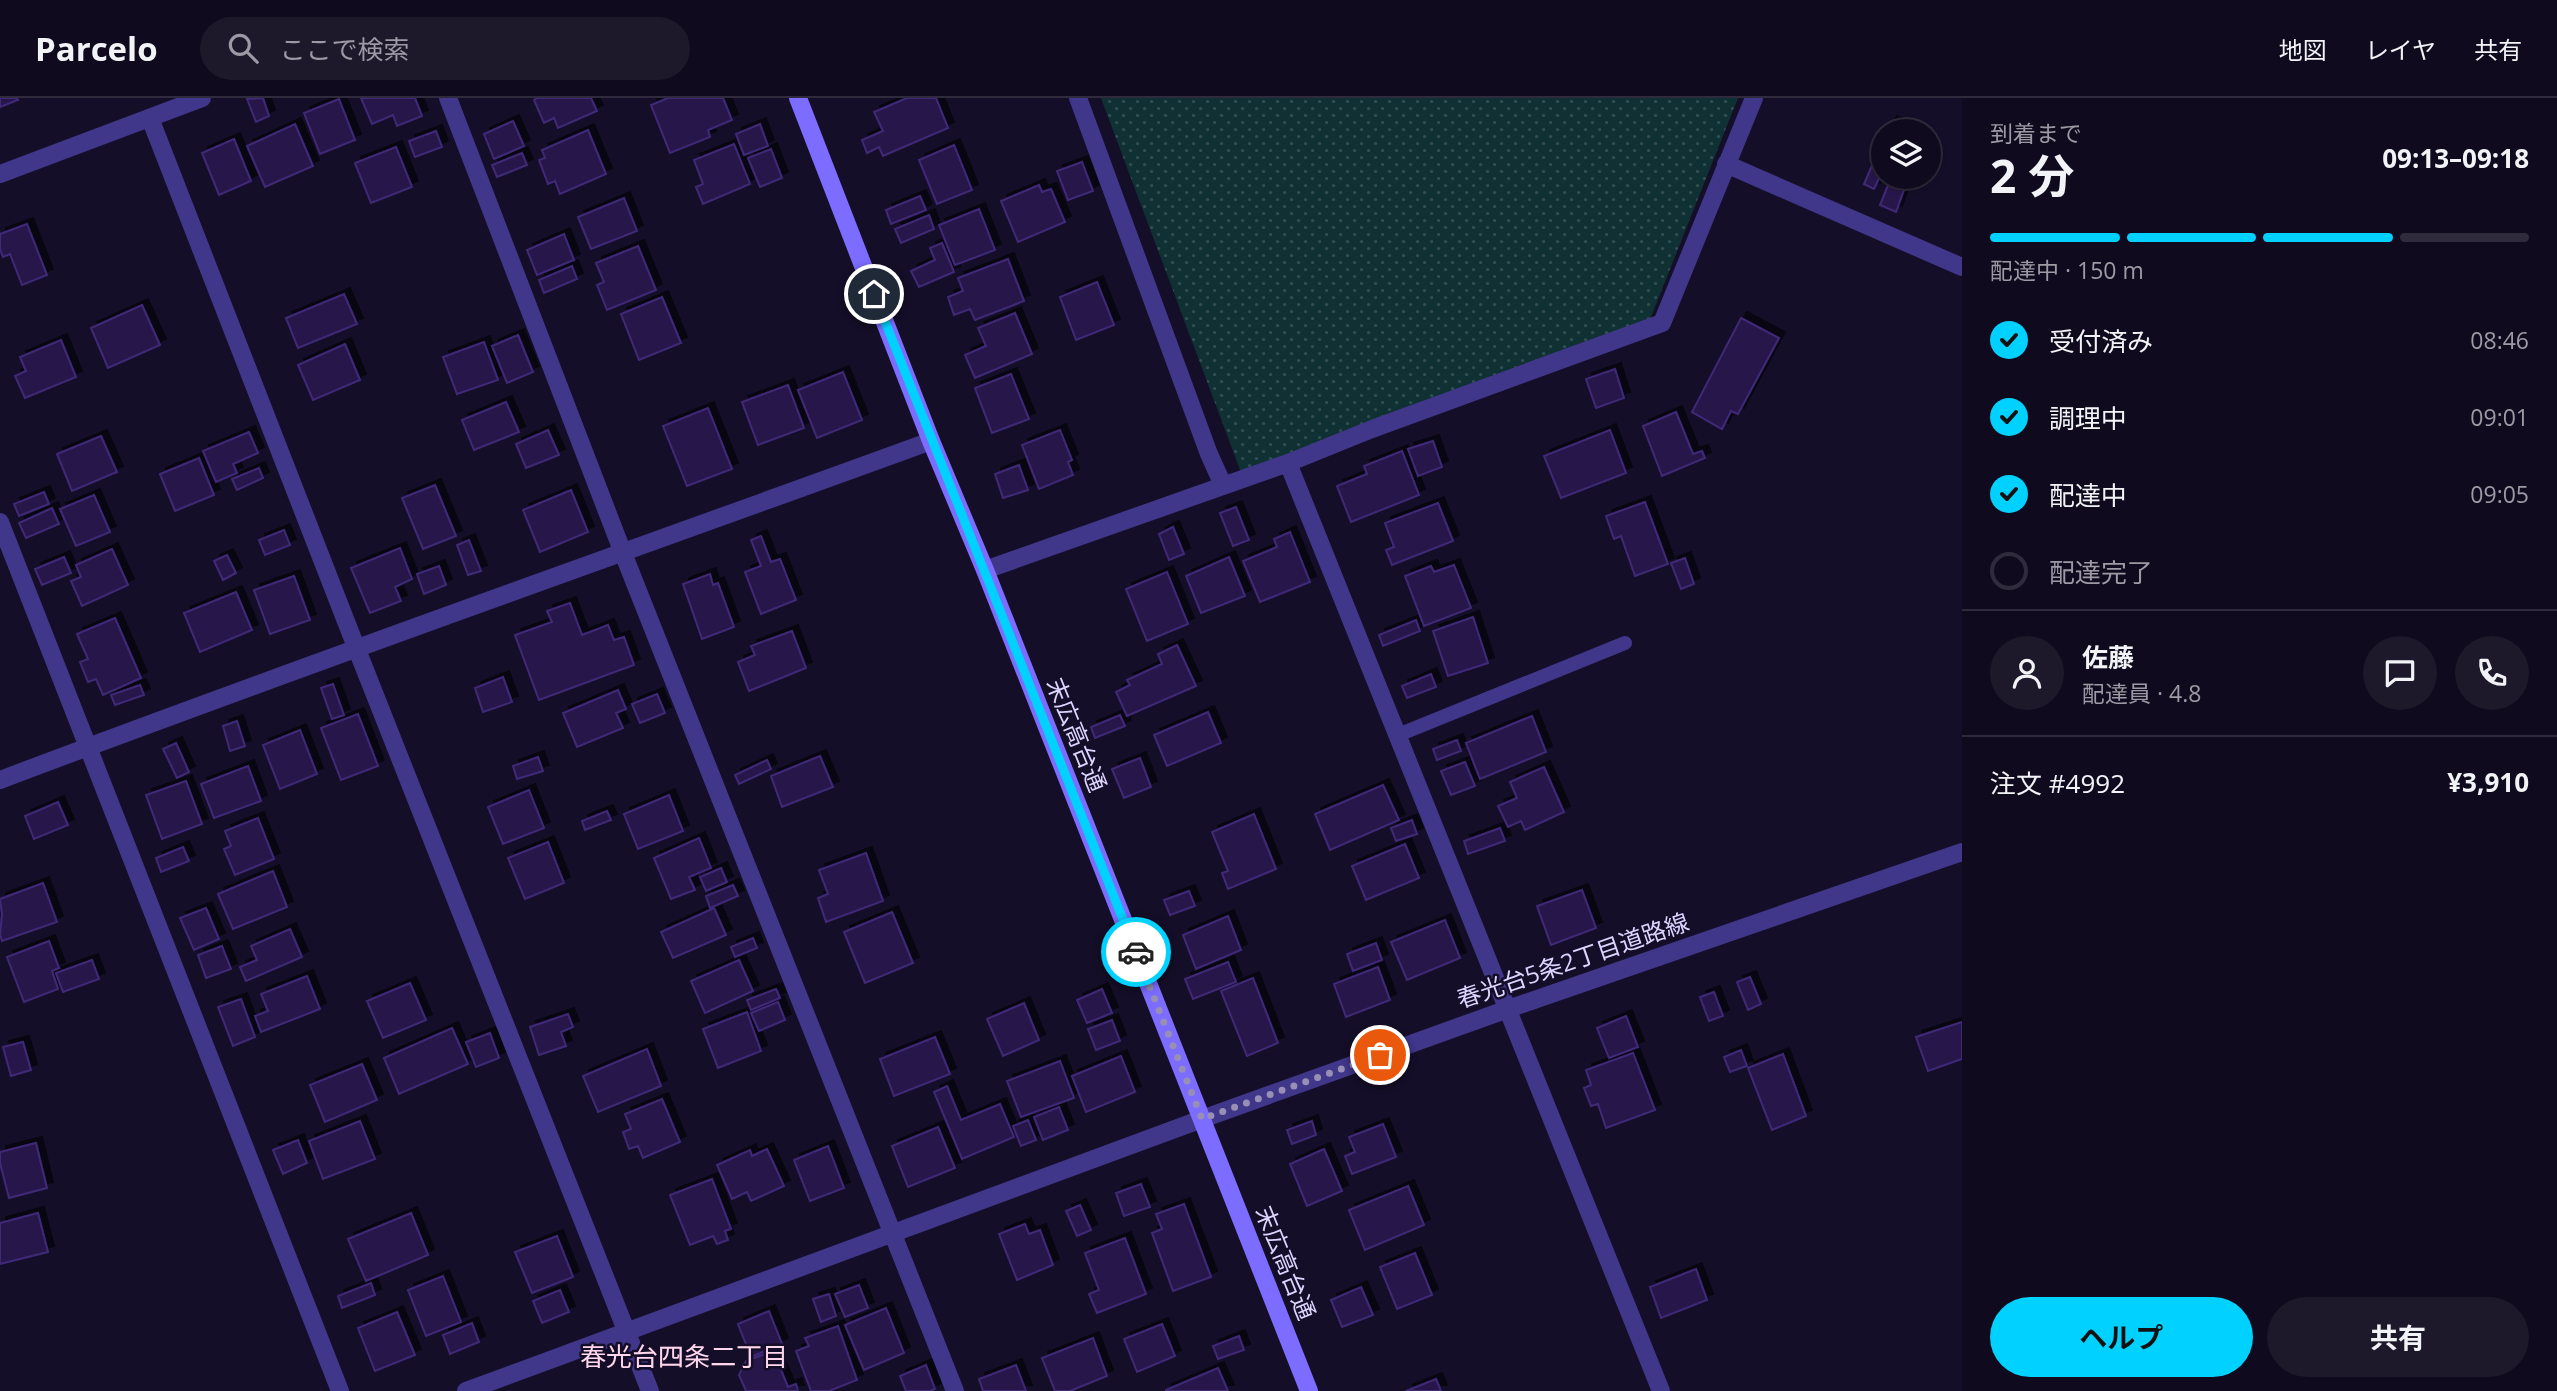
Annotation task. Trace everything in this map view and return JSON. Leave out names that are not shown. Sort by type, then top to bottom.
[{"type":"street","points":[[0,174],[202,98]]},
{"type":"street","points":[[448,98],[623,553],[955,1391]]},
{"type":"street","name":"末広高台通","points":[[798,98],[931,441],[985,570],[1309,1391]]},
{"type":"street","points":[[1078,98],[1209,454],[1223,485]]},
{"type":"street","points":[[985,570],[1288,463],[1372,429],[1662,323],[1754,98]]},
{"type":"street","points":[[150,118],[650,1391]]},
{"type":"street","points":[[1726,164],[1960,260]]},
{"type":"street","points":[[0,780],[356,647],[931,441]]},
{"type":"street","points":[[1288,463],[1661,1391]]},
{"type":"street","points":[[0,522],[340,1391]]},
{"type":"street","name":"春光台5条2丁目道路線","points":[[466,1391],[1202,1119],[1508,1009],[1962,852]]},
{"type":"lane","points":[[1398,734],[1625,643]]},
{"type":"green space","points":[[1101,98],[1738,98],[1647,327],[1242,475]]},
{"type":"building","points":[[0,98],[17,98],[18,100],[0,107]]},
{"type":"building","points":[[263,98],[269,116],[256,122],[247,99]]},
{"type":"building","points":[[361,98],[415,98],[422,116],[397,126],[393,115],[372,124]]},
{"type":"building","points":[[591,98],[597,111],[558,128],[554,118],[544,123],[534,100]]},
{"type":"building","points":[[668,98],[723,98],[732,120],[708,130],[710,137],[670,153],[651,105]]},
{"type":"building","points":[[907,98],[936,98],[948,128],[883,156],[879,147],[867,153],[862,140],[883,131],[874,112]]},
{"type":"building","points":[[339,99],[355,140],[320,154],[304,113]]},
{"type":"building","points":[[513,121],[524,146],[494,159],[484,134]]},
{"type":"building","points":[[295,124],[313,166],[265,187],[247,146]]},
{"type":"building","points":[[760,124],[768,146],[744,155],[736,134]]},
{"type":"building","points":[[588,130],[606,174],[560,194],[555,181],[548,184],[539,160],[545,158],[542,150]]},
{"type":"building","points":[[436,131],[442,147],[415,157],[409,141]]},
{"type":"building","points":[[234,139],[251,181],[219,195],[202,153]]},
{"type":"building","points":[[734,144],[750,184],[703,204],[696,187],[703,184],[694,160]]},
{"type":"building","points":[[954,145],[972,190],[937,204],[919,160]]},
{"type":"building","points":[[396,147],[412,187],[371,203],[355,163]]},
{"type":"building","points":[[771,149],[782,178],[760,187],[748,158]]},
{"type":"building","points":[[522,153],[527,165],[497,177],[492,165]]},
{"type":"building","points":[[1082,162],[1093,191],[1068,200],[1057,171]]},
{"type":"building","points":[[1871,168],[1871,188],[1864,184]]},
{"type":"building","points":[[1039,185],[1042,192],[1051,189],[1065,222],[1018,242],[1001,201]]},
{"type":"building","points":[[1887,189],[1904,189],[1896,212],[1880,205]]},
{"type":"building","points":[[920,196],[926,210],[891,224],[886,210]]},
{"type":"building","points":[[624,198],[637,231],[591,249],[578,217]]},
{"type":"building","points":[[979,209],[995,250],[955,265],[939,225]]},
{"type":"building","points":[[929,215],[934,229],[901,243],[895,229]]},
{"type":"building","points":[[27,224],[47,275],[22,285],[10,254],[3,257],[0,234]]},
{"type":"building","points":[[564,234],[574,260],[537,275],[527,250]]},
{"type":"building","points":[[942,243],[954,272],[919,287],[911,271],[935,260],[930,248]]},
{"type":"building","points":[[638,246],[656,290],[607,310],[597,285],[604,282],[596,263]]},
{"type":"building","points":[[1008,259],[1024,301],[975,320],[970,309],[954,315],[948,297],[963,291],[958,278]]},
{"type":"building","points":[[572,266],[577,279],[544,293],[539,280]]},
{"type":"building","points":[[1097,282],[1114,325],[1076,340],[1060,297]]},
{"type":"building","points":[[344,294],[357,324],[298,348],[286,318]]},
{"type":"building","points":[[662,297],[681,343],[639,360],[621,314]]},
{"type":"building","points":[[142,305],[160,345],[108,368],[91,328]]},
{"type":"building","points":[[1015,313],[1032,354],[975,378],[965,355],[986,346],[978,328]]},
{"type":"building","points":[[1741,318],[1779,338],[1738,414],[1731,411],[1722,429],[1692,412]]},
{"type":"building","points":[[518,335],[533,372],[507,383],[492,346]]},
{"type":"building","points":[[61,340],[76,377],[25,398],[15,376],[26,371],[20,357]]},
{"type":"building","points":[[484,342],[498,380],[457,394],[443,357]]},
{"type":"building","points":[[345,344],[360,380],[313,400],[298,365]]},
{"type":"building","points":[[1615,369],[1624,398],[1596,408],[1586,379]]},
{"type":"building","points":[[843,372],[862,420],[817,438],[798,390]]},
{"type":"building","points":[[1011,374],[1029,419],[992,433],[975,388]]},
{"type":"building","points":[[788,385],[804,428],[758,445],[742,402]]},
{"type":"building","points":[[506,402],[519,432],[474,450],[462,420]]},
{"type":"building","points":[[708,408],[732,469],[687,486],[663,426]]},
{"type":"building","points":[[1676,412],[1693,454],[1702,451],[1705,458],[1662,476],[1643,426]]},
{"type":"building","points":[[548,430],[559,455],[526,468],[516,444]]},
{"type":"building","points":[[1060,430],[1072,460],[1068,462],[1073,475],[1039,489],[1022,445]]},
{"type":"building","points":[[1610,430],[1626,473],[1561,498],[1544,456]]},
{"type":"building","points":[[249,432],[258,453],[233,464],[237,473],[216,482],[203,451]]},
{"type":"building","points":[[101,436],[117,472],[72,491],[57,454]]},
{"type":"building","points":[[1433,441],[1442,467],[1418,476],[1408,449]]},
{"type":"building","points":[[1402,451],[1419,495],[1351,522],[1337,486],[1367,474],[1364,466]]},
{"type":"building","points":[[199,458],[214,495],[175,511],[160,474]]},
{"type":"building","points":[[1019,465],[1028,490],[1003,498],[995,474]]},
{"type":"building","points":[[259,468],[263,478],[237,490],[232,479]]},
{"type":"building","points":[[435,485],[456,536],[423,549],[402,498]]},
{"type":"building","points":[[571,490],[588,532],[540,552],[523,510]]},
{"type":"building","points":[[44,492],[49,504],[19,516],[14,504]]},
{"type":"building","points":[[94,495],[110,532],[76,546],[60,509]]},
{"type":"building","points":[[1645,502],[1668,564],[1635,576],[1621,536],[1614,539],[1606,516]]},
{"type":"building","points":[[1438,503],[1453,541],[1392,565],[1386,550],[1394,547],[1385,523]]},
{"type":"building","points":[[1236,507],[1249,540],[1233,546],[1220,513]]},
{"type":"building","points":[[52,508],[59,524],[26,538],[19,523]]},
{"type":"building","points":[[1173,527],[1184,554],[1169,560],[1159,534]]},
{"type":"building","points":[[284,530],[290,545],[265,555],[259,540]]},
{"type":"building","points":[[1290,532],[1310,582],[1260,602],[1243,561],[1277,547],[1274,539]]},
{"type":"building","points":[[761,536],[771,562],[780,559],[796,600],[761,614],[745,572],[761,566],[751,540]]},
{"type":"building","points":[[469,540],[481,571],[468,575],[457,545]]},
{"type":"building","points":[[400,548],[412,579],[395,587],[401,601],[370,613],[351,568]]},
{"type":"building","points":[[112,549],[128,585],[82,606],[71,581],[81,577],[76,565]]},
{"type":"building","points":[[227,555],[236,573],[223,580],[214,561]]},
{"type":"building","points":[[64,557],[71,573],[42,585],[35,569]]},
{"type":"building","points":[[1229,557],[1245,596],[1201,613],[1186,576]]},
{"type":"building","points":[[1685,558],[1694,584],[1681,589],[1671,563]]},
{"type":"building","points":[[1454,565],[1471,608],[1424,626],[1405,576],[1431,566],[1434,572]]},
{"type":"building","points":[[439,566],[446,585],[424,594],[417,574]]},
{"type":"building","points":[[1167,572],[1188,624],[1147,641],[1126,589]]},
{"type":"building","points":[[710,574],[713,585],[718,583],[734,627],[702,639],[683,584]]},
{"type":"building","points":[[294,576],[310,620],[270,634],[254,590]]},
{"type":"building","points":[[236,592],[252,630],[200,652],[184,613]]},
{"type":"building","points":[[570,603],[582,635],[608,625],[614,640],[624,637],[634,665],[539,700],[515,635],[552,622],[547,611]]},
{"type":"building","points":[[1473,617],[1488,663],[1448,676],[1433,631]]},
{"type":"building","points":[[115,618],[141,678],[103,695],[96,679],[88,682],[80,662],[88,659],[77,634]]},
{"type":"building","points":[[1416,620],[1420,631],[1383,646],[1379,635]]},
{"type":"building","points":[[792,631],[806,668],[749,691],[738,662],[755,655],[751,646]]},
{"type":"building","points":[[1177,645],[1196,686],[1127,716],[1116,692],[1130,685],[1127,680],[1162,664],[1158,654]]},
{"type":"building","points":[[1431,674],[1436,687],[1407,698],[1402,686]]},
{"type":"building","points":[[503,677],[512,702],[483,712],[475,688]]},
{"type":"building","points":[[333,684],[344,715],[332,719],[321,688]]},
{"type":"building","points":[[140,685],[144,695],[115,705],[111,695]]},
{"type":"building","points":[[618,690],[626,709],[616,713],[623,728],[577,747],[563,713]]},
{"type":"building","points":[[657,694],[665,713],[640,723],[632,704]]},
{"type":"building","points":[[1208,712],[1221,743],[1167,766],[1154,735]]},
{"type":"building","points":[[358,714],[378,766],[341,780],[321,728]]},
{"type":"building","points":[[1120,715],[1125,726],[1095,738],[1091,727]]},
{"type":"building","points":[[1532,716],[1546,752],[1480,779],[1466,743]]},
{"type":"building","points":[[237,721],[245,746],[230,751],[223,726]]},
{"type":"building","points":[[300,730],[317,774],[280,789],[263,745]]},
{"type":"building","points":[[1457,740],[1461,751],[1437,760],[1433,749]]},
{"type":"building","points":[[176,743],[189,772],[177,778],[163,749]]},
{"type":"building","points":[[820,756],[833,787],[782,807],[771,776]]},
{"type":"building","points":[[538,757],[543,771],[517,779],[513,766]]},
{"type":"building","points":[[1140,758],[1151,787],[1124,798],[1112,769]]},
{"type":"building","points":[[767,760],[771,769],[739,784],[735,775]]},
{"type":"building","points":[[1465,762],[1475,786],[1451,795],[1441,771]]},
{"type":"building","points":[[248,766],[261,801],[214,818],[201,784]]},
{"type":"building","points":[[1544,767],[1564,812],[1525,830],[1521,821],[1508,827],[1498,806],[1517,798],[1510,782]]},
{"type":"building","points":[[186,781],[202,824],[162,839],[146,795]]},
{"type":"building","points":[[1383,785],[1399,820],[1330,850],[1315,814]]},
{"type":"building","points":[[529,790],[544,828],[503,844],[488,807]]},
{"type":"building","points":[[669,795],[683,831],[638,849],[624,814]]},
{"type":"building","points":[[58,802],[68,825],[34,839],[25,816]]},
{"type":"building","points":[[607,811],[611,820],[585,830],[582,821]]},
{"type":"building","points":[[1254,814],[1276,869],[1228,889],[1222,873],[1228,871],[1212,832]]},
{"type":"building","points":[[258,818],[274,859],[235,875],[224,849],[231,846],[225,831]]},
{"type":"building","points":[[1412,820],[1417,834],[1396,841],[1391,828]]},
{"type":"building","points":[[1500,828],[1505,841],[1468,854],[1464,841]]},
{"type":"building","points":[[699,838],[711,868],[689,877],[695,890],[671,899],[654,858]]},
{"type":"building","points":[[548,842],[564,883],[525,899],[508,858]]},
{"type":"building","points":[[1405,844],[1419,878],[1366,900],[1352,866]]},
{"type":"building","points":[[183,847],[189,861],[161,872],[156,858]]},
{"type":"building","points":[[866,853],[883,901],[826,922],[818,898],[828,894],[819,870]]},
{"type":"building","points":[[721,868],[727,882],[706,891],[700,877]]},
{"type":"building","points":[[273,871],[287,907],[233,929],[218,894]]},
{"type":"building","points":[[43,883],[57,922],[2,941],[0,899]]},
{"type":"building","points":[[733,885],[738,896],[710,908],[706,896]]},
{"type":"building","points":[[1582,890],[1596,928],[1551,945],[1537,906]]},
{"type":"building","points":[[1189,891],[1195,906],[1170,915],[1164,900]]},
{"type":"building","points":[[206,908],[219,939],[194,950],[180,918]]},
{"type":"building","points":[[714,908],[726,935],[673,958],[661,932]]},
{"type":"building","points":[[892,912],[913,963],[865,983],[844,932]]},
{"type":"building","points":[[1228,916],[1241,950],[1196,969],[1183,935]]},
{"type":"building","points":[[1445,920],[1460,958],[1407,980],[1391,942]]},
{"type":"building","points":[[290,929],[302,957],[246,981],[240,967],[257,960],[251,946]]},
{"type":"building","points":[[753,938],[757,948],[735,957],[731,947]]},
{"type":"building","points":[[49,941],[59,968],[52,971],[58,989],[24,1002],[7,957]]},
{"type":"building","points":[[1376,943],[1382,960],[1353,971],[1347,954]]},
{"type":"building","points":[[222,946],[231,969],[206,978],[198,955]]},
{"type":"building","points":[[92,960],[99,979],[63,992],[56,973]]},
{"type":"building","points":[[739,960],[753,991],[705,1013],[691,981]]},
{"type":"building","points":[[1228,962],[1236,982],[1193,999],[1185,979]]},
{"type":"building","points":[[1378,967],[1390,1000],[1346,1017],[1334,984]]},
{"type":"building","points":[[307,976],[320,1009],[261,1032],[255,1016],[268,1011],[261,994]]},
{"type":"building","points":[[1750,977],[1761,1004],[1748,1010],[1737,982]]},
{"type":"building","points":[[1253,978],[1278,1043],[1247,1056],[1221,991]]},
{"type":"building","points":[[410,983],[426,1020],[383,1038],[367,1001]]},
{"type":"building","points":[[776,989],[780,998],[751,1010],[747,1000]]},
{"type":"building","points":[[1102,989],[1112,1013],[1087,1023],[1077,1000]]},
{"type":"building","points":[[1714,992],[1723,1016],[1709,1021],[1700,997]]},
{"type":"building","points":[[241,999],[255,1037],[233,1046],[218,1007]]},
{"type":"building","points":[[778,1002],[785,1020],[759,1031],[751,1013]]},
{"type":"building","points":[[1024,1003],[1039,1040],[1003,1056],[987,1019]]},
{"type":"building","points":[[747,1012],[761,1051],[718,1068],[703,1029]]},
{"type":"building","points":[[568,1014],[573,1027],[561,1032],[566,1046],[539,1055],[530,1027]]},
{"type":"building","points":[[1626,1016],[1638,1047],[1609,1058],[1597,1028]]},
{"type":"building","points":[[1112,1020],[1120,1041],[1096,1050],[1088,1029]]},
{"type":"building","points":[[1962,1022],[1962,1059],[1928,1071],[1916,1037]]},
{"type":"building","points":[[452,1028],[468,1064],[399,1094],[384,1058]]},
{"type":"building","points":[[490,1033],[499,1058],[476,1067],[466,1042]]},
{"type":"building","points":[[935,1037],[950,1074],[894,1096],[880,1059]]},
{"type":"building","points":[[23,1042],[31,1070],[11,1076],[3,1047]]},
{"type":"building","points":[[647,1049],[661,1086],[598,1112],[583,1076]]},
{"type":"building","points":[[1741,1050],[1747,1066],[1730,1072],[1724,1057]]},
{"type":"building","points":[[1633,1053],[1655,1110],[1606,1128],[1598,1104],[1591,1106],[1584,1088],[1591,1085],[1586,1070]]},
{"type":"building","points":[[1783,1054],[1806,1116],[1772,1130],[1748,1068]]},
{"type":"building","points":[[1121,1056],[1135,1092],[1086,1112],[1072,1076]]},
{"type":"building","points":[[1060,1061],[1074,1098],[1021,1117],[1007,1081]]},
{"type":"building","points":[[362,1064],[377,1100],[325,1122],[310,1085]]},
{"type":"building","points":[[947,1086],[961,1120],[1000,1104],[1014,1137],[962,1159],[934,1092]]},
{"type":"building","points":[[662,1099],[680,1142],[643,1158],[638,1146],[629,1149],[623,1132],[631,1129],[625,1114]]},
{"type":"building","points":[[1059,1107],[1068,1130],[1043,1140],[1034,1117]]},
{"type":"building","points":[[1028,1120],[1036,1140],[1021,1146],[1013,1126]]},
{"type":"building","points":[[360,1121],[375,1159],[323,1179],[309,1141]]},
{"type":"building","points":[[1312,1121],[1316,1135],[1292,1144],[1287,1130]]},
{"type":"building","points":[[1383,1124],[1396,1157],[1352,1174],[1345,1156],[1355,1152],[1349,1137]]},
{"type":"building","points":[[938,1127],[955,1168],[908,1187],[892,1146]]},
{"type":"building","points":[[298,1140],[307,1163],[283,1174],[273,1150]]},
{"type":"building","points":[[36,1143],[47,1188],[9,1198],[0,1163],[0,1152]]},
{"type":"building","points":[[828,1146],[844,1188],[810,1201],[794,1160]]},
{"type":"building","points":[[767,1149],[784,1186],[751,1201],[747,1192],[732,1199],[717,1165],[750,1150],[752,1156]]},
{"type":"building","points":[[1324,1149],[1342,1191],[1307,1206],[1290,1164]]},
{"type":"building","points":[[712,1179],[731,1229],[725,1231],[728,1240],[717,1244],[713,1236],[690,1245],[670,1195]]},
{"type":"building","points":[[1141,1184],[1150,1207],[1124,1216],[1116,1193]]},
{"type":"building","points":[[1408,1186],[1424,1225],[1365,1250],[1349,1210]]},
{"type":"building","points":[[1184,1204],[1211,1277],[1173,1291],[1152,1233],[1162,1229],[1156,1214]]},
{"type":"building","points":[[1080,1205],[1091,1230],[1077,1236],[1066,1211]]},
{"type":"building","points":[[38,1213],[48,1252],[0,1264],[0,1223]]},
{"type":"building","points":[[411,1213],[428,1255],[366,1281],[348,1239]]},
{"type":"building","points":[[1025,1224],[1029,1234],[1040,1230],[1053,1265],[1017,1280],[999,1234]]},
{"type":"building","points":[[557,1236],[573,1277],[532,1293],[515,1252]]},
{"type":"building","points":[[1125,1238],[1146,1294],[1097,1313],[1089,1294],[1099,1290],[1085,1253]]},
{"type":"building","points":[[1415,1253],[1432,1295],[1397,1309],[1380,1267]]},
{"type":"building","points":[[1696,1269],[1707,1300],[1661,1318],[1650,1287]]},
{"type":"building","points":[[443,1276],[461,1322],[426,1336],[408,1290]]},
{"type":"building","points":[[371,1283],[375,1295],[342,1308],[338,1296]]},
{"type":"building","points":[[859,1285],[868,1308],[845,1317],[835,1294]]},
{"type":"building","points":[[1361,1287],[1373,1315],[1342,1327],[1331,1300]]},
{"type":"building","points":[[560,1290],[569,1312],[542,1323],[533,1301]]},
{"type":"building","points":[[829,1294],[836,1316],[821,1322],[813,1299]]},
{"type":"building","points":[[886,1308],[904,1353],[864,1370],[845,1325]]},
{"type":"building","points":[[769,1311],[782,1344],[751,1357],[738,1324]]},
{"type":"building","points":[[397,1312],[415,1355],[375,1371],[358,1328]]},
{"type":"building","points":[[472,1323],[479,1342],[450,1354],[443,1335]]},
{"type":"building","points":[[1162,1324],[1175,1356],[1137,1372],[1124,1339]]},
{"type":"building","points":[[838,1326],[857,1380],[829,1391],[811,1391],[796,1351],[809,1346],[805,1338]]},
{"type":"building","points":[[1239,1336],[1244,1350],[1218,1359],[1213,1346]]},
{"type":"building","points":[[1093,1338],[1107,1376],[1070,1391],[1055,1391],[1042,1358]]},
{"type":"building","points":[[765,1354],[768,1364],[777,1360],[788,1387],[796,1384],[798,1391],[746,1391],[739,1375],[746,1361]]},
{"type":"building","points":[[926,1365],[935,1389],[906,1391],[900,1376]]},
{"type":"building","points":[[1016,1365],[1026,1391],[983,1391],[979,1379]]},
{"type":"building","points":[[1218,1368],[1228,1391],[1166,1391],[1166,1390]]},
{"type":"building","points":[[1436,1379],[1441,1391],[1406,1391]]},
{"type":"way so far","points":[[1136,952],[1202,1119],[1380,1055]]},
{"type":"district","name":"春光台四条二丁目","points":[[684,1357]]},
{"type":"route","points":[[874,294],[1136,952]]}]
